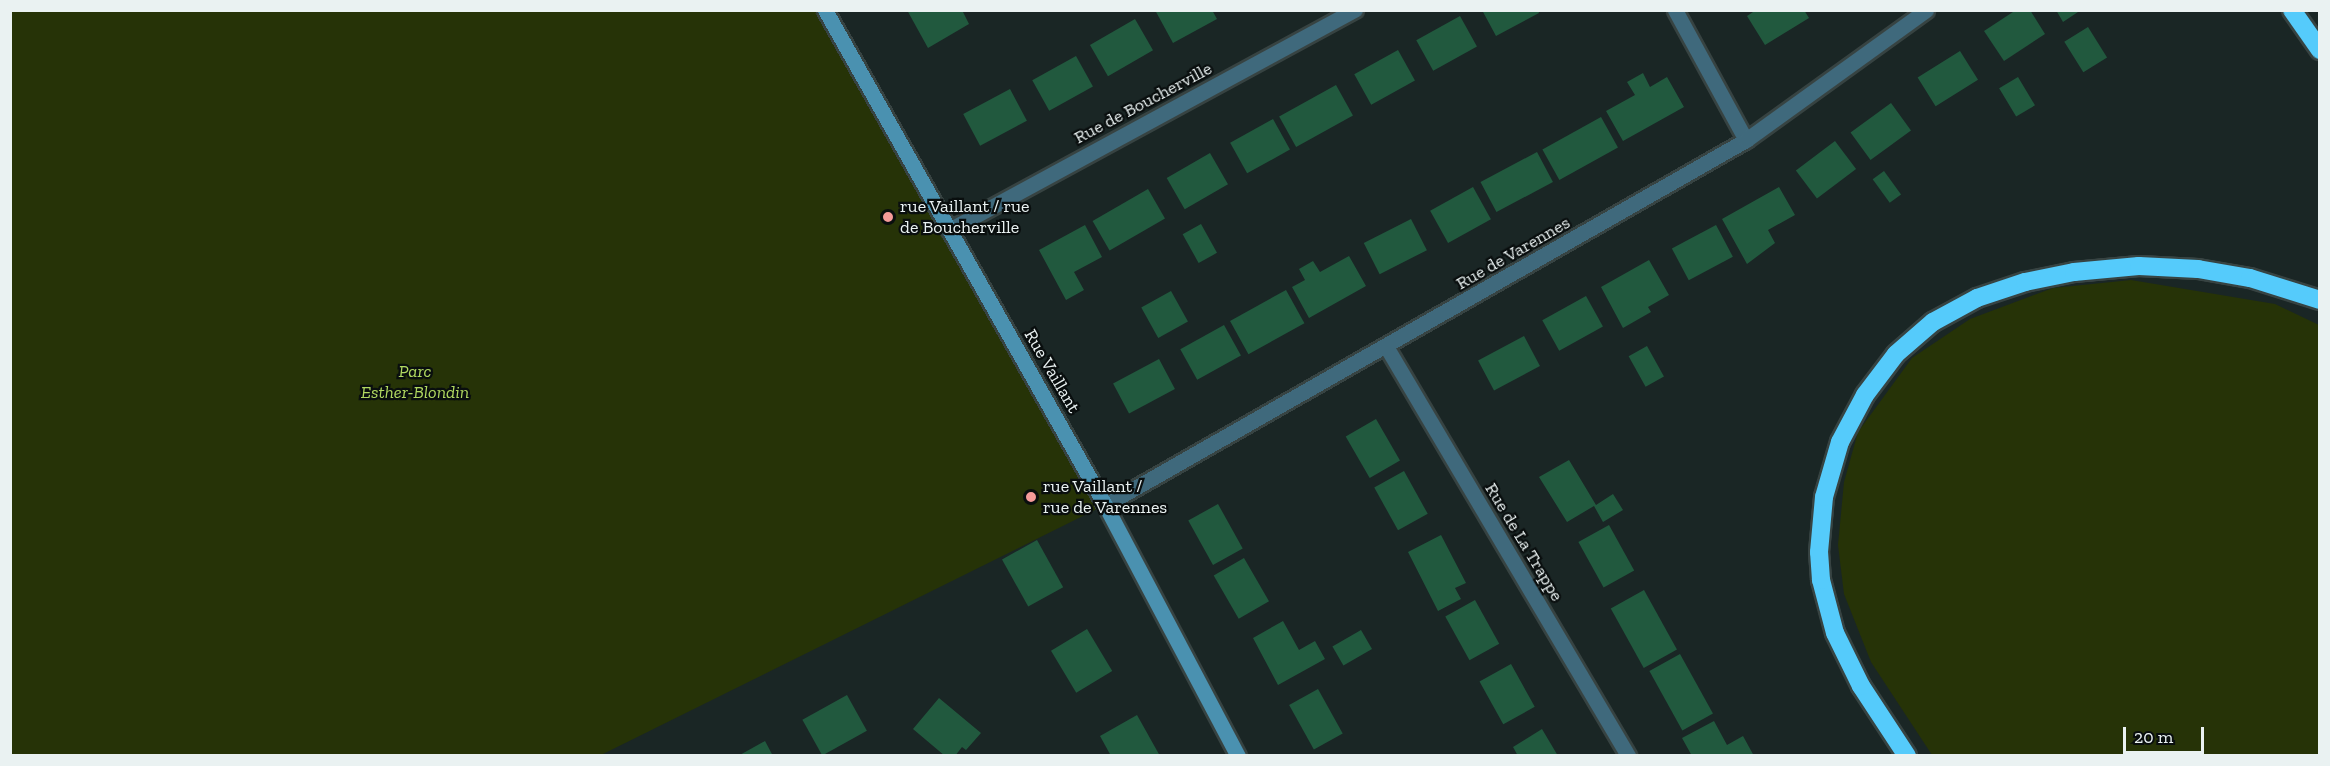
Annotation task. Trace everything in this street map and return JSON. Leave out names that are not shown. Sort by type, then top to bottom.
[{"type":"highway","points":[[2292,10],[2319,50]]},
{"type":"highway","points":[[1907,756],[1861,686],[1835,633],[1821,580],[1819,552],[1824,497],[1840,442],[1864,395],[1896,354],[1934,322],[1977,298],[2025,282],[2074,272],[2139,266],[2198,269],[2250,278],[2319,300]]},
{"type":"street","name":"Rue Vaillant","points":[[825,10],[1106,505],[1238,756]]},
{"type":"street","name":"Rue de Boucherville","points":[[949,230],[1355,10]]},
{"type":"street","points":[[1675,10],[1746,140]]},
{"type":"street","name":"Rue de Varennes","points":[[1106,505],[1387,348],[1746,140],[1926,10]]},
{"type":"street","name":"Rue de La Trappe","points":[[1387,348],[1628,756]]},
{"type":"green space","name":"Parc Esther-Blondin","points":[[10,11],[825,11],[1105,505],[601,755],[11,755]]},
{"type":"green space","points":[[2131,280],[2275,304],[2319,325],[2319,755],[1932,755],[1871,662],[1844,594],[1838,545],[1844,482],[1858,432],[1912,358],[1970,319],[2053,288]]},
{"type":"building","points":[[907,10],[962,10],[969,24],[928,48]]},
{"type":"building","points":[[1155,10],[1212,10],[1217,19],[1173,43]]},
{"type":"building","points":[[1482,10],[1538,10],[1539,13],[1496,36]]},
{"type":"building","points":[[1756,10],[1804,10],[1809,18],[1765,45],[1747,16]]},
{"type":"building","points":[[2016,10],[2030,10],[2045,34],[2004,61],[1984,31]]},
{"type":"building","points":[[2056,10],[2081,10],[2063,22]]},
{"type":"building","points":[[1460,16],[1477,47],[1433,71],[1416,40]]},
{"type":"building","points":[[1135,19],[1153,50],[1108,76],[1090,45]]},
{"type":"building","points":[[2088,27],[2107,58],[2083,72],[2064,42]]},
{"type":"building","points":[[1398,50],[1415,81],[1371,105],[1354,74]]},
{"type":"building","points":[[1960,51],[1978,80],[1936,106],[1918,77]]},
{"type":"building","points":[[1076,56],[1093,87],[1049,111],[1032,80]]},
{"type":"building","points":[[1643,73],[1650,87],[1667,77],[1684,107],[1623,141],[1606,111],[1635,95],[1627,82]]},
{"type":"building","points":[[2018,77],[2035,105],[2016,117],[1999,88]]},
{"type":"building","points":[[1336,85],[1353,116],[1296,147],[1279,117]]},
{"type":"building","points":[[1010,89],[1027,121],[980,146],[963,114]]},
{"type":"building","points":[[1891,103],[1911,131],[1871,160],[1851,132]]},
{"type":"building","points":[[1601,117],[1618,148],[1559,180],[1542,149]]},
{"type":"building","points":[[1273,119],[1290,150],[1247,173],[1230,143]]},
{"type":"building","points":[[1835,141],[1856,169],[1817,198],[1796,170]]},
{"type":"building","points":[[1537,152],[1553,182],[1496,212],[1480,182]]},
{"type":"building","points":[[1210,153],[1228,184],[1185,209],[1167,178]]},
{"type":"building","points":[[1884,171],[1901,194],[1890,203],[1873,179]]},
{"type":"building","points":[[1473,187],[1491,219],[1448,243],[1430,211]]},
{"type":"building","points":[[1779,187],[1795,215],[1768,230],[1775,243],[1747,264],[1722,219]]},
{"type":"building","points":[[1148,189],[1165,218],[1110,250],[1093,221]]},
{"type":"building","points":[[1411,219],[1427,250],[1380,274],[1364,243]]},
{"type":"building","points":[[1201,224],[1217,253],[1199,263],[1183,234]]},
{"type":"building","points":[[1085,225],[1102,257],[1074,272],[1084,290],[1066,300],[1039,250]]},
{"type":"building","points":[[1716,225],[1733,257],[1689,280],[1672,248]]},
{"type":"building","points":[[1349,256],[1366,286],[1309,318],[1292,287],[1305,280],[1299,269],[1313,261],[1320,272]]},
{"type":"building","points":[[1649,260],[1669,295],[1648,307],[1651,312],[1623,328],[1601,287]]},
{"type":"building","points":[[1286,290],[1304,323],[1248,354],[1230,321]]},
{"type":"building","points":[[1171,291],[1188,322],[1158,338],[1141,307]]},
{"type":"building","points":[[1586,296],[1603,327],[1559,351],[1542,320]]},
{"type":"building","points":[[1224,325],[1241,356],[1197,380],[1180,349]]},
{"type":"building","points":[[1524,336],[1540,366],[1494,390],[1478,360]]},
{"type":"building","points":[[1647,346],[1664,377],[1646,387],[1629,356]]},
{"type":"building","points":[[1159,359],[1175,389],[1129,413],[1113,383]]},
{"type":"building","points":[[1376,419],[1400,461],[1370,478],[1346,436]]},
{"type":"building","points":[[1569,460],[1596,505],[1613,494],[1623,510],[1603,522],[1594,506],[1567,522],[1539,477]]},
{"type":"building","points":[[1404,471],[1428,514],[1398,530],[1374,487]]},
{"type":"building","points":[[1218,504],[1243,549],[1213,565],[1188,520]]},
{"type":"building","points":[[1609,525],[1634,570],[1604,587],[1578,542]]},
{"type":"building","points":[[1441,535],[1466,583],[1455,588],[1461,599],[1438,611],[1408,552]]},
{"type":"building","points":[[1037,540],[1063,587],[1028,607],[1002,559]]},
{"type":"building","points":[[1244,558],[1269,601],[1239,619],[1214,576]]},
{"type":"building","points":[[1644,590],[1677,649],[1644,668],[1611,608]]},
{"type":"building","points":[[1475,600],[1499,644],[1470,660],[1445,616]]},
{"type":"building","points":[[1283,621],[1299,650],[1315,641],[1325,659],[1278,685],[1253,638]]},
{"type":"building","points":[[1087,629],[1112,671],[1076,693],[1051,651]]},
{"type":"building","points":[[1361,630],[1372,649],[1343,666],[1332,646]]},
{"type":"building","points":[[1680,654],[1713,713],[1682,730],[1649,671]]},
{"type":"building","points":[[1511,664],[1535,707],[1503,724],[1480,681]]},
{"type":"building","points":[[1318,689],[1343,734],[1314,750],[1289,705]]},
{"type":"building","points":[[847,695],[867,731],[822,756],[802,720]]},
{"type":"building","points":[[939,698],[981,733],[966,750],[962,747],[955,756],[945,756],[913,729]]},
{"type":"building","points":[[1137,715],[1160,756],[1111,756],[1100,736]]},
{"type":"building","points":[[1714,721],[1727,745],[1743,736],[1754,756],[1692,756],[1682,738]]},
{"type":"building","points":[[1542,729],[1558,756],[1518,756],[1513,747]]},
{"type":"building","points":[[765,741],[773,756],[738,756]]},
{"type":"place","name":"rue Vaillant / rue de Boucherville","points":[[888,217]]},
{"type":"place","name":"rue Vaillant / rue de Varennes","points":[[1031,497]]}]
